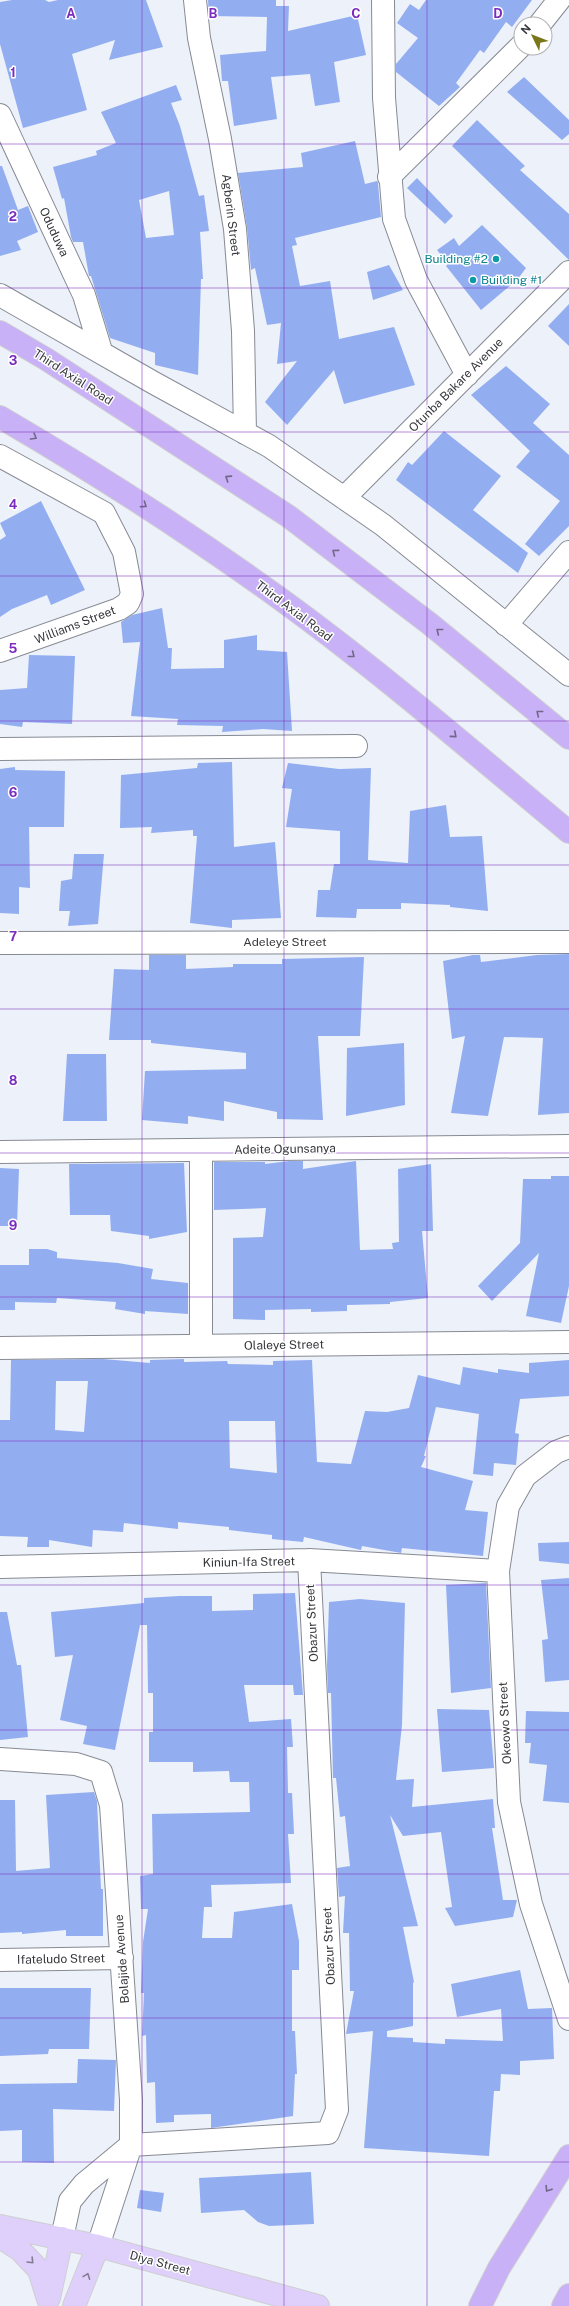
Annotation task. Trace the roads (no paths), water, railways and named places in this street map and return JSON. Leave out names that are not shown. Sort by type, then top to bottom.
[{"type":"highway","name":"Third Axial Road","points":[[0,332],[46,359],[288,516],[430,624],[569,738]]},
{"type":"highway","name":"Third Axial Road","points":[[0,417],[119,488],[280,599],[431,716],[569,832]]},
{"type":"highway","points":[[480,2306],[499,2268],[569,2156]]},
{"type":"highway","points":[[562,2306],[569,2295]]},
{"type":"main road","name":"Diya Street","points":[[0,2226],[98,2246],[318,2306]]},
{"type":"main road","points":[[0,2237],[20,2250],[39,2270],[48,2303]]},
{"type":"main road","points":[[48,2303],[62,2238]]},
{"type":"main road","points":[[74,2306],[98,2246]]},
{"type":"street","name":"Agberin Street","points":[[195,0],[199,38],[220,139],[235,229],[242,331],[245,433]]},
{"type":"street","points":[[383,0],[384,98],[389,177],[394,218],[416,280],[467,375]]},
{"type":"street","points":[[546,16],[559,0]]},
{"type":"street","points":[[389,177],[513,54]]},
{"type":"street","name":"Oduduwa","points":[[0,115],[84,295],[101,351]]},
{"type":"street","name":"Otunba Bakare Avenue","points":[[344,498],[569,272]]},
{"type":"street","points":[[0,295],[101,351],[154,383],[269,446],[383,525],[569,675]]},
{"type":"street","points":[[0,456],[104,514],[119,488]]},
{"type":"street","name":"Williams Street","points":[[0,651],[119,609],[128,603],[132,594],[124,552],[104,514]]},
{"type":"street","points":[[506,625],[569,552]]},
{"type":"street","points":[[0,749],[356,746]]},
{"type":"street","name":"Adeleye Street","points":[[0,943],[569,942]]},
{"type":"street","name":"Adeite Ogunsanya","points":[[0,1152],[569,1146]]},
{"type":"street","points":[[201,1150],[201,1346]]},
{"type":"street","name":"Olaleye Street","points":[[0,1348],[569,1342]]},
{"type":"street","name":"Okeowo Street","points":[[569,1447],[556,1452],[525,1476],[508,1506],[498,1571],[509,1802],[531,1904],[569,2019]]},
{"type":"street","name":"Kiniun-Ifa Street","points":[[0,1567],[309,1560],[498,1571]]},
{"type":"street","name":"Obazur Street","points":[[130,2145],[328,2133],[337,2110],[309,1560]]},
{"type":"street","name":"Bolajide Avenue","points":[[0,1759],[76,1764],[102,1772],[111,1805],[131,2100],[130,2145],[98,2246]]},
{"type":"street","name":"Ifateludo Street","points":[[0,1960],[122,1958]]},
{"type":"street","points":[[62,2238],[70,2201],[84,2184],[130,2145]]},
{"type":"place","name":"Building #2","points":[[496,259]]},
{"type":"place","name":"Building #1","points":[[473,280]]}]
